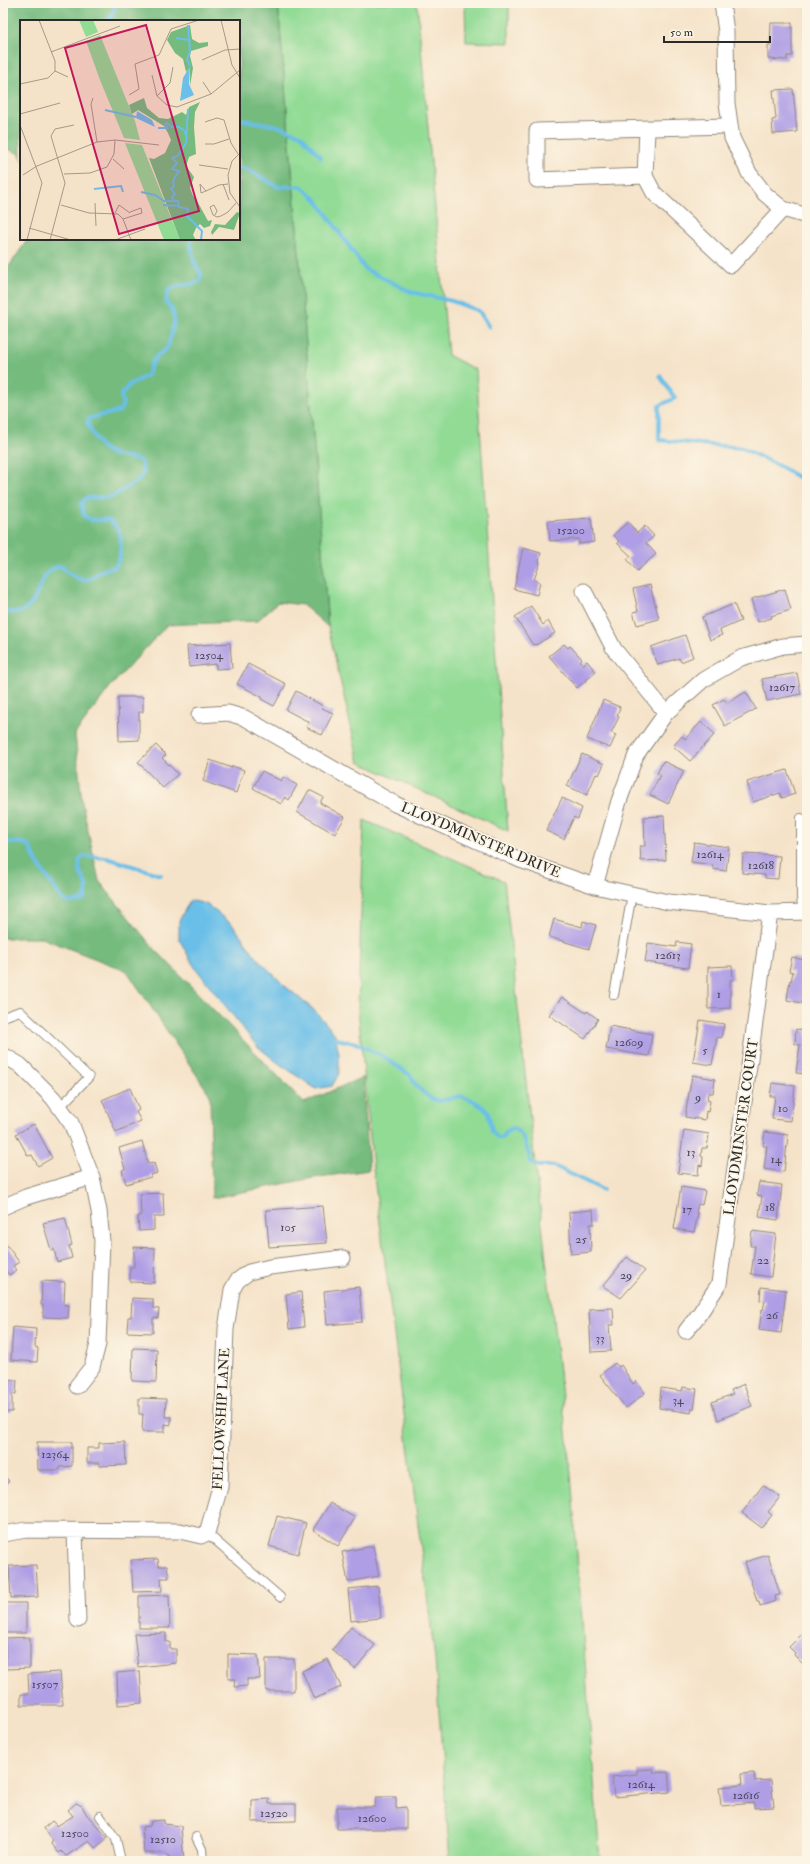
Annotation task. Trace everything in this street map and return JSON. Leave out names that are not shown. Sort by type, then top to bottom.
[{"type":"street","points":[[722,3],[726,32],[729,126],[732,138],[749,173],[765,194],[782,209],[807,216]]},
{"type":"street","points":[[645,176],[537,180],[536,132],[647,130],[729,126]]},
{"type":"street","points":[[647,130],[645,176],[654,193],[731,265],[782,209]]},
{"type":"street","points":[[584,591],[614,649],[666,713]]},
{"type":"street","points":[[595,886],[619,801],[636,755],[666,713],[703,680],[741,658],[783,646],[807,644]]},
{"type":"street","name":"LLOYDMINSTER DRIVE","points":[[199,715],[228,713],[245,718],[395,804],[520,860],[595,886],[668,902],[770,913],[805,912]]},
{"type":"street","name":"LLOYDMINSTER COURT","points":[[686,1331],[719,1284],[770,913]]},
{"type":"street","points":[[3,1055],[20,1066],[53,1098],[60,1107],[71,1123],[92,1177],[99,1211],[102,1240],[98,1344],[92,1367],[77,1386]]},
{"type":"street","points":[[3,1207],[26,1197],[92,1177]]},
{"type":"street","name":"FELLOWSHIP LANE","points":[[207,1533],[220,1486],[226,1329],[232,1290],[237,1281],[249,1272],[270,1267],[343,1258]]},
{"type":"street","points":[[3,1534],[26,1530],[180,1531],[201,1536],[207,1533]]},
{"type":"street","points":[[75,1531],[78,1620]]},
{"type":"lane","points":[[801,818],[801,899],[805,912]]},
{"type":"lane","points":[[614,995],[632,894]]},
{"type":"lane","points":[[3,1016],[20,1010],[89,1077],[60,1107]]},
{"type":"lane","points":[[207,1533],[280,1597]]},
{"type":"lane","points":[[100,1816],[116,1839],[121,1861]]},
{"type":"lane","points":[[196,1837],[202,1849],[203,1861]]},
{"type":"green space","points":[[3,3],[278,3],[328,627],[303,605],[278,602],[257,621],[167,625],[110,687],[75,734],[82,803],[99,881],[150,944],[304,1103],[363,1077],[369,1170],[313,1178],[212,1198],[210,1095],[127,971],[42,938],[3,938],[3,456],[7,450],[3,428],[3,275],[27,240],[240,240],[240,20],[20,20],[20,154],[3,147]]},
{"type":"green space","points":[[278,3],[417,3],[448,355],[476,370],[508,831],[359,762],[328,627]]},
{"type":"green space","points":[[465,3],[509,3],[509,43],[466,42]]},
{"type":"green space","points":[[364,820],[504,881],[571,1474],[600,1861],[450,1861],[435,1659],[373,1168],[358,1008]]},
{"type":"water","points":[[190,900],[206,904],[233,925],[258,959],[285,986],[314,1010],[335,1034],[339,1054],[339,1074],[332,1086],[316,1089],[257,1046],[194,966],[179,939],[179,921]]},
{"type":"building","points":[[771,23],[792,23],[792,56],[787,56],[787,60],[768,59]]},
{"type":"building","points":[[793,89],[797,132],[773,134],[772,120],[776,119],[773,90]]},
{"type":"building","points":[[591,518],[594,542],[579,544],[579,539],[550,541],[548,521]]},
{"type":"building","points":[[628,522],[637,533],[645,526],[654,536],[646,543],[656,554],[637,571],[627,559],[631,556],[617,543],[619,541],[613,535]]},
{"type":"building","points":[[523,548],[541,553],[540,563],[534,580],[540,582],[537,595],[514,589]]},
{"type":"building","points":[[650,585],[659,619],[637,625],[633,612],[638,611],[633,589]]},
{"type":"building","points":[[804,587],[807,587],[807,612],[804,612]]},
{"type":"building","points":[[785,589],[791,610],[758,622],[751,599]]},
{"type":"building","points":[[734,604],[741,621],[720,630],[722,635],[710,640],[702,617]]},
{"type":"building","points":[[531,606],[543,625],[548,621],[555,633],[536,645],[533,645],[515,617]]},
{"type":"building","points":[[685,635],[693,657],[681,662],[679,658],[658,665],[651,647]]},
{"type":"building","points":[[230,643],[232,668],[216,669],[216,664],[189,667],[187,646]]},
{"type":"building","points":[[564,644],[568,648],[570,646],[582,659],[580,661],[583,665],[587,661],[596,672],[577,688],[549,656]]},
{"type":"building","points":[[248,664],[286,684],[274,706],[261,699],[262,697],[237,684]]},
{"type":"building","points":[[797,673],[801,694],[767,701],[762,679]]},
{"type":"building","points":[[296,691],[323,706],[322,708],[333,713],[322,735],[306,727],[309,722],[286,710]]},
{"type":"building","points":[[746,692],[756,709],[725,726],[713,705],[724,699],[727,703]]},
{"type":"building","points":[[118,697],[143,697],[143,712],[139,712],[139,740],[119,741]]},
{"type":"building","points":[[603,700],[620,707],[617,716],[619,717],[611,733],[616,735],[610,748],[587,739]]},
{"type":"building","points":[[701,722],[715,734],[690,761],[673,746],[682,736],[685,739]]},
{"type":"building","points":[[156,745],[166,755],[162,758],[178,774],[163,788],[138,762]]},
{"type":"building","points":[[582,754],[604,764],[599,775],[596,774],[587,795],[567,786]]},
{"type":"building","points":[[210,760],[232,768],[232,766],[244,770],[236,793],[203,781]]},
{"type":"building","points":[[663,761],[684,771],[668,804],[650,795],[660,775],[657,774]]},
{"type":"building","points":[[787,770],[795,794],[782,798],[780,793],[753,802],[747,782]]},
{"type":"building","points":[[262,771],[281,781],[283,777],[297,785],[289,800],[285,797],[281,804],[253,788]]},
{"type":"building","points":[[309,790],[323,797],[320,803],[345,817],[335,834],[297,812]]},
{"type":"building","points":[[562,798],[582,808],[578,819],[574,817],[564,839],[546,831]]},
{"type":"building","points":[[664,816],[666,860],[641,861],[640,846],[645,846],[644,817]]},
{"type":"building","points":[[694,842],[729,847],[726,871],[713,869],[713,865],[691,862]]},
{"type":"building","points":[[743,854],[780,856],[778,879],[765,878],[765,875],[742,873]]},
{"type":"building","points":[[554,919],[582,927],[583,921],[596,925],[589,949],[549,937]]},
{"type":"building","points":[[677,942],[691,944],[688,968],[645,962],[648,943],[676,947]]},
{"type":"building","points":[[792,957],[807,961],[807,1004],[787,1000],[790,980],[791,981],[793,972],[789,971]]},
{"type":"building","points":[[732,966],[733,980],[730,980],[730,1008],[708,1009],[708,967]]},
{"type":"building","points":[[562,997],[598,1019],[585,1039],[549,1015]]},
{"type":"building","points":[[700,1020],[724,1024],[721,1038],[717,1037],[712,1065],[693,1062]]},
{"type":"building","points":[[610,1026],[652,1034],[649,1056],[606,1049]]},
{"type":"building","points":[[796,1029],[807,1031],[807,1074],[796,1073],[800,1045],[795,1044]]},
{"type":"building","points":[[692,1075],[715,1079],[713,1093],[708,1093],[707,1100],[710,1101],[708,1112],[706,1111],[705,1120],[685,1117]]},
{"type":"building","points":[[772,1083],[795,1086],[791,1121],[772,1119],[775,1096],[770,1096]]},
{"type":"building","points":[[130,1088],[139,1110],[136,1112],[141,1121],[116,1132],[102,1100]]},
{"type":"building","points":[[34,1124],[52,1158],[38,1166],[32,1155],[28,1156],[16,1134]]},
{"type":"building","points":[[684,1130],[709,1134],[707,1148],[702,1148],[702,1166],[699,1165],[698,1175],[678,1173]]},
{"type":"building","points":[[765,1132],[788,1135],[784,1172],[764,1169],[767,1146],[763,1146]]},
{"type":"building","points":[[142,1141],[148,1164],[154,1163],[157,1173],[151,1175],[151,1177],[126,1184],[122,1170],[125,1169],[119,1148]]},
{"type":"building","points":[[759,1182],[782,1185],[778,1220],[759,1217],[762,1196],[757,1195]]},
{"type":"building","points":[[681,1187],[705,1191],[702,1205],[698,1204],[696,1213],[698,1213],[694,1232],[674,1229]]},
{"type":"building","points":[[163,1193],[164,1217],[154,1217],[154,1230],[139,1231],[138,1216],[141,1216],[140,1194]]},
{"type":"building","points":[[323,1206],[327,1243],[269,1247],[266,1210]]},
{"type":"building","points":[[593,1210],[594,1224],[590,1224],[591,1252],[571,1254],[569,1212]]},
{"type":"building","points":[[65,1218],[72,1245],[69,1246],[72,1258],[57,1262],[54,1249],[51,1250],[43,1223]]},
{"type":"building","points":[[752,1231],[776,1234],[771,1277],[751,1274],[755,1246],[750,1246]]},
{"type":"building","points":[[6,1244],[19,1262],[13,1266],[16,1270],[9,1275],[6,1271],[3,1273],[3,1246]]},
{"type":"building","points":[[134,1247],[155,1248],[154,1283],[130,1282],[130,1267],[134,1267]]},
{"type":"building","points":[[627,1257],[645,1271],[621,1298],[603,1286]]},
{"type":"building","points":[[42,1281],[65,1282],[64,1305],[69,1305],[68,1318],[43,1317],[43,1305],[41,1305]]},
{"type":"building","points":[[359,1287],[362,1322],[327,1325],[324,1291]]},
{"type":"building","points":[[761,1287],[786,1290],[781,1333],[759,1330],[762,1309],[763,1310],[765,1301],[760,1300]]},
{"type":"building","points":[[301,1292],[304,1327],[289,1329],[286,1294]]},
{"type":"building","points":[[132,1298],[153,1299],[153,1308],[159,1309],[158,1318],[153,1318],[153,1333],[127,1332],[128,1317],[131,1317]]},
{"type":"building","points":[[613,1308],[614,1325],[609,1325],[611,1351],[591,1352],[589,1309]]},
{"type":"building","points":[[13,1327],[36,1329],[35,1347],[38,1348],[37,1362],[11,1360]]},
{"type":"building","points":[[133,1348],[157,1349],[156,1382],[132,1381]]},
{"type":"building","points":[[615,1363],[619,1367],[621,1365],[633,1384],[636,1381],[645,1393],[626,1408],[600,1375]]},
{"type":"building","points":[[3,1379],[17,1380],[16,1394],[12,1394],[12,1412],[3,1412]]},
{"type":"building","points":[[744,1384],[752,1406],[718,1420],[712,1402],[733,1394],[731,1390]]},
{"type":"building","points":[[683,1387],[697,1389],[694,1409],[692,1408],[691,1413],[659,1408],[661,1388],[682,1391]]},
{"type":"building","points":[[139,1398],[166,1399],[165,1417],[171,1417],[171,1425],[165,1424],[165,1432],[142,1432],[143,1414],[139,1414]]},
{"type":"building","points":[[37,1442],[72,1442],[72,1466],[59,1467],[59,1470],[38,1470]]},
{"type":"building","points":[[125,1442],[126,1465],[99,1466],[99,1463],[87,1463],[87,1448],[99,1448],[99,1443]]},
{"type":"building","points":[[3,1475],[9,1481],[3,1487]]},
{"type":"building","points":[[763,1485],[780,1497],[768,1512],[772,1515],[762,1528],[742,1513]]},
{"type":"building","points":[[330,1503],[355,1518],[338,1546],[313,1530]]},
{"type":"building","points":[[277,1516],[306,1523],[298,1554],[269,1546]]},
{"type":"building","points":[[373,1546],[379,1576],[348,1582],[342,1552]]},
{"type":"building","points":[[768,1555],[780,1595],[775,1596],[776,1601],[760,1606],[759,1601],[757,1601],[745,1562]]},
{"type":"building","points":[[158,1559],[159,1566],[167,1566],[169,1578],[161,1578],[162,1591],[133,1592],[131,1560]]},
{"type":"building","points":[[36,1565],[38,1597],[11,1598],[9,1566]]},
{"type":"building","points":[[378,1586],[381,1618],[351,1621],[348,1589]]},
{"type":"building","points":[[169,1595],[170,1628],[139,1628],[139,1596]]},
{"type":"building","points":[[3,1603],[26,1603],[26,1633],[3,1633]]},
{"type":"building","points":[[351,1627],[375,1645],[355,1669],[332,1650]]},
{"type":"building","points":[[166,1633],[166,1642],[170,1642],[170,1649],[176,1649],[176,1663],[138,1667],[134,1634]]},
{"type":"building","points":[[803,1633],[807,1636],[807,1668],[794,1655],[795,1653],[789,1647]]},
{"type":"building","points":[[30,1637],[30,1668],[6,1669],[5,1638]]},
{"type":"building","points":[[228,1654],[258,1655],[260,1679],[247,1679],[247,1686],[234,1687],[235,1679],[228,1679]]},
{"type":"building","points":[[266,1659],[294,1659],[294,1691],[266,1691]]},
{"type":"building","points":[[328,1659],[341,1687],[314,1699],[302,1671]]},
{"type":"building","points":[[140,1671],[142,1703],[118,1705],[117,1673]]},
{"type":"building","points":[[60,1672],[63,1705],[21,1705],[21,1694],[29,1694],[28,1674]]},
{"type":"building","points":[[653,1769],[654,1773],[668,1772],[670,1792],[614,1797],[612,1777],[637,1774],[637,1770]]},
{"type":"building","points":[[754,1773],[755,1781],[771,1780],[774,1807],[754,1808],[754,1803],[721,1806],[719,1787],[742,1785],[741,1774]]},
{"type":"building","points":[[376,1797],[396,1797],[396,1808],[406,1807],[406,1829],[337,1829],[337,1807],[375,1807]]},
{"type":"building","points":[[269,1799],[269,1804],[296,1804],[296,1821],[252,1822],[252,1800]]},
{"type":"building","points":[[76,1803],[82,1806],[87,1815],[108,1838],[95,1848],[89,1841],[66,1856],[61,1851],[59,1853],[51,1843],[53,1841],[44,1828],[52,1821],[57,1826],[73,1816],[68,1810]]},
{"type":"building","points":[[164,1820],[164,1824],[181,1826],[184,1861],[169,1861],[168,1855],[164,1853],[144,1853],[142,1827],[150,1826],[151,1821]]},
{"type":"waterway","points":[[109,20],[117,3]]},
{"type":"waterway","points":[[240,119],[278,126],[301,135],[321,157]]},
{"type":"waterway","points":[[240,167],[249,170],[278,187],[301,186],[316,199],[365,269],[411,292],[452,301],[479,311],[489,327]]},
{"type":"waterway","points":[[3,612],[20,612],[28,607],[33,602],[47,574],[60,566],[72,575],[86,580],[99,572],[115,567],[117,564],[121,545],[118,530],[109,520],[91,520],[84,516],[81,504],[86,498],[112,497],[139,480],[143,473],[142,462],[136,459],[110,453],[96,440],[87,422],[90,418],[120,411],[123,403],[121,395],[129,385],[148,375],[154,359],[168,347],[174,323],[173,312],[171,307],[166,303],[168,290],[176,286],[192,284],[200,281],[201,274],[194,262],[190,240]]},
{"type":"waterway","points":[[660,376],[675,398],[659,406],[659,440],[742,448],[779,466],[801,479],[807,479]]},
{"type":"waterway","points":[[3,842],[24,843],[30,847],[36,861],[62,899],[68,902],[80,901],[85,898],[87,887],[80,872],[79,861],[83,856],[107,858],[161,875]]},
{"type":"waterway","points":[[336,1039],[356,1043],[384,1057],[410,1075],[417,1087],[430,1098],[439,1101],[461,1096],[474,1101],[488,1111],[492,1131],[498,1138],[502,1138],[506,1132],[513,1128],[517,1130],[523,1138],[531,1163],[538,1166],[554,1166],[603,1190]]}]
